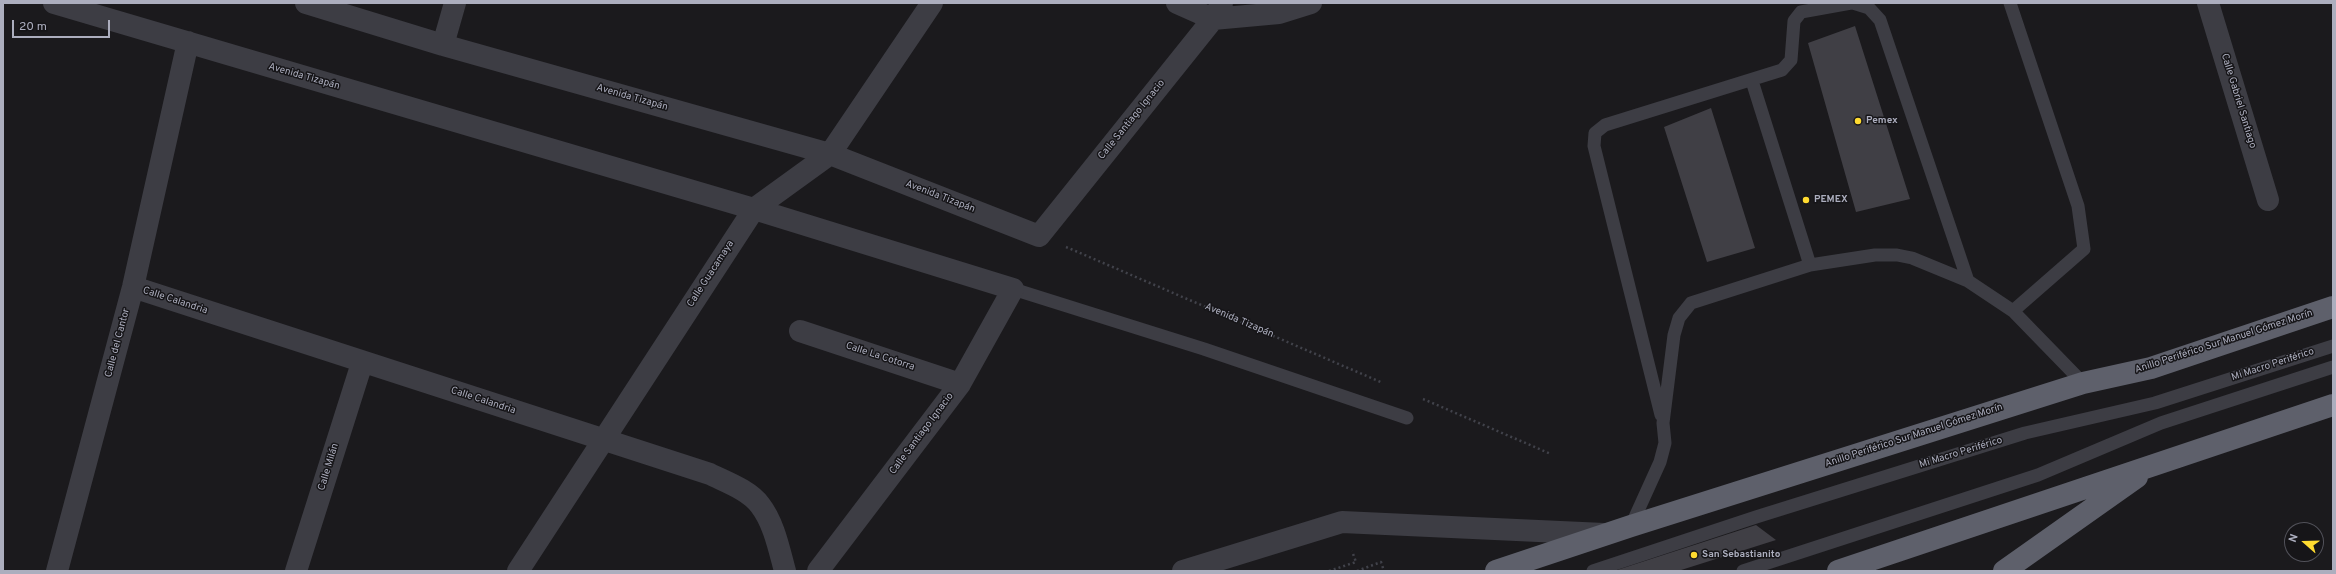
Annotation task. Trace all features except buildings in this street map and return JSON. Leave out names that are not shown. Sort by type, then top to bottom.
[{"type":"highway","name":"Anillo Periférico Sur Manuel Gómez Morín","points":[[1496,571],[1631,526],[2083,383],[2151,368],[2333,307]]},
{"type":"highway","points":[[1838,571],[2333,405]]},
{"type":"highway","points":[[2004,571],[2157,463]]},
{"type":"street","name":"Avenida Tizapán","points":[[54,3],[83,7],[188,42],[754,209],[1013,289]]},
{"type":"street","name":"Avenida Tizapán","points":[[306,3],[443,45],[830,154],[1039,236]]},
{"type":"street","points":[[443,45],[455,3]]},
{"type":"street","name":"Calle Guacamaya","points":[[518,571],[602,439],[754,209],[830,154],[932,3]]},
{"type":"street","points":[[1177,3],[1218,11],[1279,13],[1311,3]]},
{"type":"street","name":"Calle Gabriel Santiago","points":[[2208,3],[2268,200]]},
{"type":"street","name":"Calle Santiago Ignacio","points":[[1039,236],[1218,11]]},
{"type":"street","name":"Calle del Cantor","points":[[57,571],[133,287],[188,42]]},
{"type":"street","name":"Calle Calandria","points":[[133,287],[362,363],[710,474],[744,492],[759,504],[768,518],[785,571]]},
{"type":"street","name":"Calle Santiago Ignacio","points":[[818,571],[960,384],[1013,289]]},
{"type":"street","name":"Calle La Cotorra","points":[[800,330],[960,384]]},
{"type":"street","name":"Calle Milán","points":[[296,571],[362,363]]},
{"type":"street","points":[[1183,571],[1342,522],[1607,534]]},
{"type":"lane","points":[[1631,526],[1660,462],[1665,443],[1663,423],[1594,146],[1595,133],[1605,125],[1782,70],[1791,60],[1794,21],[1802,12],[1852,3],[1869,8],[1880,20],[1968,281]]},
{"type":"lane","points":[[2010,3],[2078,206],[2084,249],[2013,311]]},
{"type":"lane","points":[[1752,80],[1810,265]]},
{"type":"lane","points":[[1663,423],[1674,335],[1679,318],[1691,303],[1810,265],[1875,255],[1897,255],[1912,258],[1968,281],[2013,311],[2083,383]]},
{"type":"lane","points":[[1013,289],[1204,349],[1407,418]]},
{"type":"lane","name":"Mi Macro Periférico","points":[[1593,571],[1756,517],[2025,433],[2155,403],[2333,346]]},
{"type":"lane","name":"Mi Macro Periférico","points":[[1743,571],[2038,475],[2161,423],[2333,367]]},
{"type":"path","name":"Avenida Tizapán","points":[[1039,236],[1390,386]]},
{"type":"path","points":[[1420,398],[1551,454]]},
{"type":"path","points":[[1357,571],[1381,562],[1384,571]]},
{"type":"place","name":"Pemex","points":[[1858,121]]},
{"type":"place","name":"PEMEX","points":[[1806,200]]},
{"type":"place","name":"San Sebastianito","points":[[1694,555]]}]
